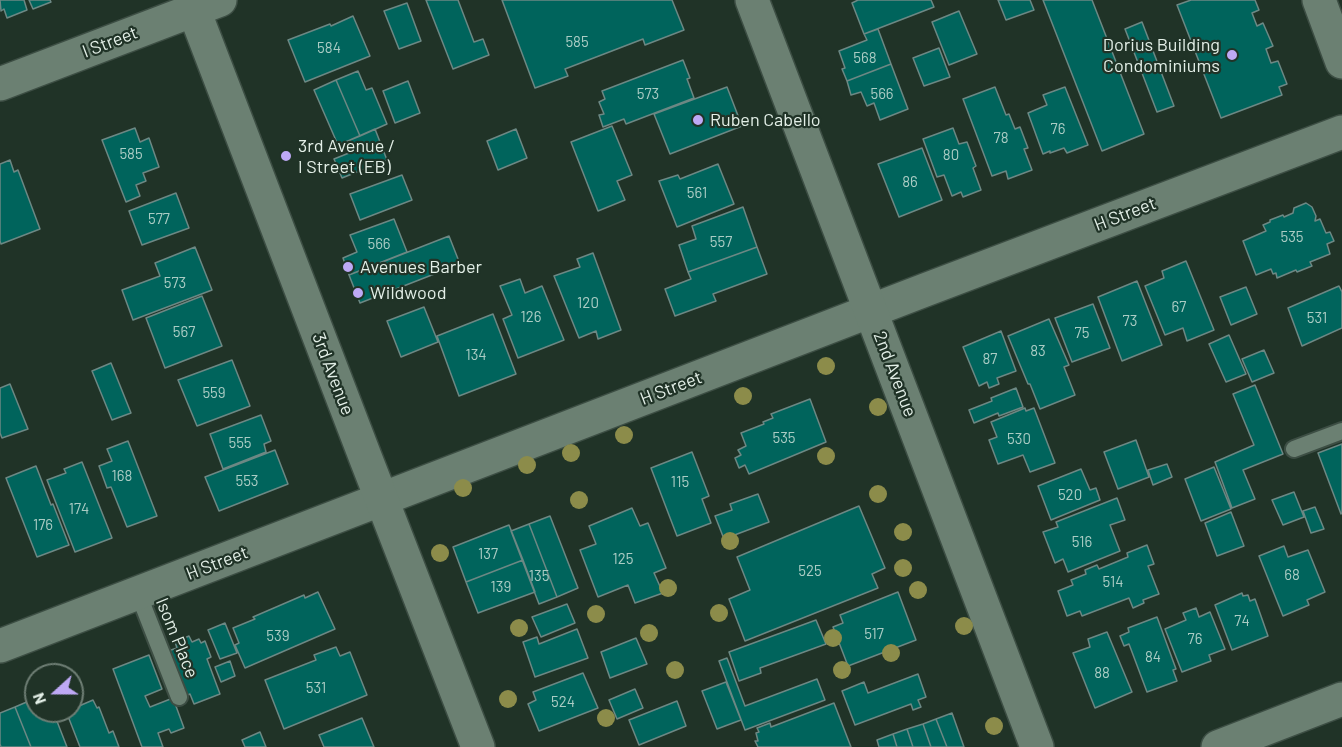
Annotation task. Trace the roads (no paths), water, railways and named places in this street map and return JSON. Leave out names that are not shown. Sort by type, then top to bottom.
[{"type":"street","name":"2nd Avenue","points":[[752,0],[1037,747]]},
{"type":"street","points":[[1319,0],[1342,62]]},
{"type":"street","name":"I Street","points":[[0,84],[201,3]]},
{"type":"street","name":"3rd Avenue","points":[[201,3],[382,499],[478,747]]},
{"type":"street","name":"H Street","points":[[0,646],[1342,132]]},
{"type":"street","points":[[1218,747],[1342,699]]},
{"type":"lane","points":[[1294,449],[1342,431]]},
{"type":"lane","name":"Isom Place","points":[[138,593],[179,697]]},
{"type":"place","name":"Dorius Building Condominiums","points":[[1232,55]]},
{"type":"place","name":"Ruben Cabello","points":[[698,120]]},
{"type":"place","name":"3rd Avenue / I Street (EB)","points":[[286,156]]},
{"type":"place","name":"Avenues Barber","points":[[348,267]]},
{"type":"place","name":"Wildwood","points":[[358,293]]}]
